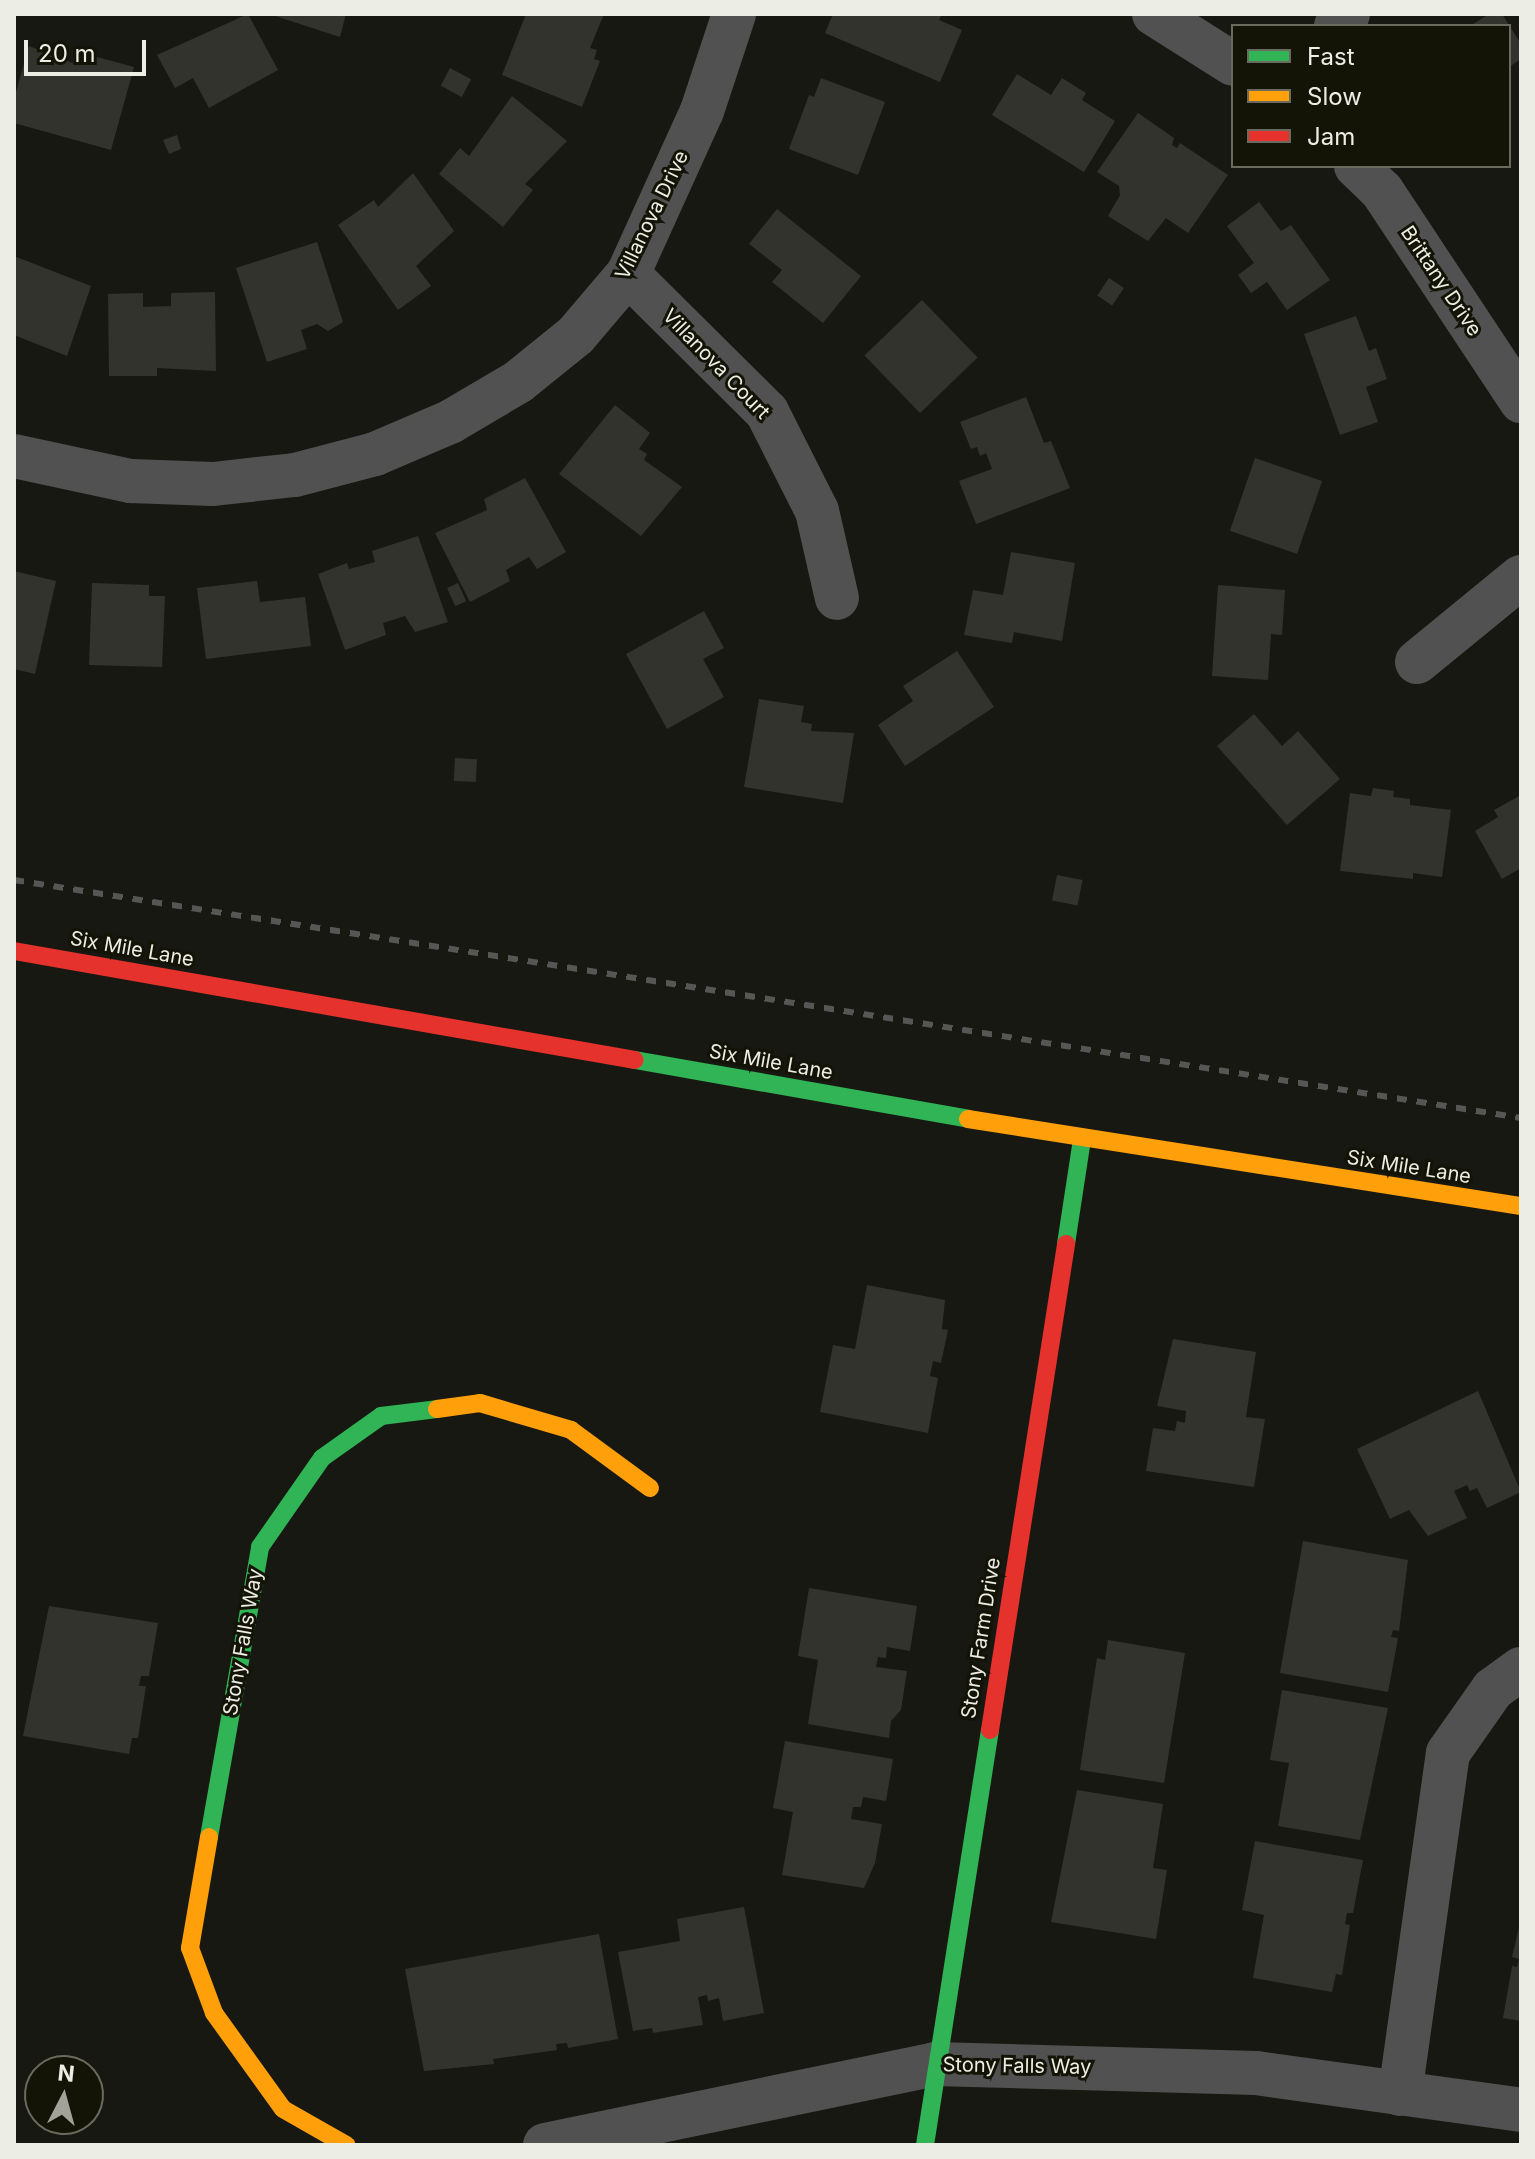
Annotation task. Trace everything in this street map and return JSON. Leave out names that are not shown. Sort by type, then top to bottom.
[{"type":"street","name":"Villanova Drive","points":[[14,456],[131,481],[213,484],[295,475],[375,454],[450,422],[518,382],[576,335],[628,274],[702,111],[734,14]]},
{"type":"street","points":[[1154,14],[1231,63]]},
{"type":"street","name":"Brittany Drive","points":[[1358,168],[1382,191],[1521,401]]},
{"type":"street","name":"Villanova Court","points":[[628,274],[767,412],[817,511],[837,598]]},
{"type":"street","points":[[1417,662],[1521,577]]},
{"type":"street","name":"Six Mile Lane","points":[[14,951],[1082,1139],[1521,1206]]},
{"type":"street","name":"Stony Farm Drive","points":[[925,2145],[935,2064],[1082,1139]]},
{"type":"street","name":"Stony Falls Way","points":[[346,2145],[283,2109],[214,2013],[190,1948],[260,1547],[322,1458],[381,1416],[480,1403],[571,1430],[650,1488]]},
{"type":"street","points":[[1400,2094],[1448,1753],[1493,1689],[1521,1669]]},
{"type":"street","name":"Stony Falls Way","points":[[545,2145],[935,2064],[1256,2073],[1521,2110]]},
{"type":"building","points":[[248,14],[278,70],[209,108],[193,78],[175,88],[157,55]]},
{"type":"building","points":[[269,14],[346,14],[340,37]]},
{"type":"building","points":[[526,14],[604,14],[590,48],[597,50],[594,59],[600,61],[582,107],[502,75]]},
{"type":"building","points":[[833,14],[942,14],[939,20],[962,30],[940,82],[825,33]]},
{"type":"building","points":[[1489,14],[1502,14],[1508,24],[1473,24]]},
{"type":"building","points":[[1511,28],[1521,44],[1521,59],[1511,66]]},
{"type":"building","points":[[29,46],[73,63],[74,57],[84,61],[86,54],[134,67],[111,150],[14,123],[14,99]]},
{"type":"building","points":[[450,68],[471,79],[462,97],[441,86]]},
{"type":"building","points":[[1017,74],[1051,95],[1062,78],[1086,93],[1082,100],[1115,121],[1084,172],[992,115]]},
{"type":"building","points":[[821,78],[885,102],[858,175],[789,149],[809,95],[814,97]]},
{"type":"building","points":[[512,96],[567,141],[525,184],[533,190],[503,227],[439,174],[460,148],[469,156]]},
{"type":"building","points":[[1138,113],[1174,138],[1172,145],[1177,148],[1180,143],[1228,175],[1188,233],[1166,218],[1148,241],[1108,216],[1120,195],[1119,186],[1097,172]]},
{"type":"building","points":[[177,135],[181,149],[169,154],[163,140]]},
{"type":"building","points":[[413,173],[454,231],[416,266],[431,286],[398,310],[338,225],[374,200],[378,207]]},
{"type":"building","points":[[1259,202],[1281,231],[1291,225],[1330,280],[1287,310],[1267,282],[1251,293],[1238,275],[1254,263],[1227,226]]},
{"type":"building","points":[[777,209],[861,276],[823,323],[772,282],[782,270],[749,244]]},
{"type":"building","points":[[317,242],[343,322],[328,331],[317,324],[301,330],[307,349],[267,362],[236,268]]},
{"type":"building","points":[[14,256],[91,286],[67,356],[14,335]]},
{"type":"building","points":[[1109,278],[1124,288],[1112,305],[1097,295]]},
{"type":"building","points":[[215,292],[216,371],[157,368],[157,376],[109,376],[108,294],[143,293],[143,307],[171,306],[171,293]]},
{"type":"building","points":[[922,300],[978,358],[920,413],[864,356]]},
{"type":"building","points":[[1356,316],[1369,351],[1376,348],[1387,379],[1366,387],[1378,422],[1340,435],[1304,334]]},
{"type":"building","points":[[1026,397],[1044,443],[1051,441],[1070,488],[976,524],[959,481],[992,469],[986,453],[980,456],[977,447],[971,449],[960,422]]},
{"type":"building","points":[[615,405],[650,433],[639,449],[647,454],[644,460],[682,487],[641,536],[559,474]]},
{"type":"building","points":[[1255,458],[1322,481],[1297,554],[1230,531]]},
{"type":"building","points":[[525,478],[566,552],[537,569],[529,557],[506,570],[510,581],[470,602],[435,533],[487,510],[484,499]]},
{"type":"building","points":[[418,536],[448,622],[415,632],[405,616],[383,623],[386,635],[345,650],[318,574],[347,563],[349,569],[375,562],[372,551]]},
{"type":"building","points":[[1011,552],[1075,563],[1062,641],[1014,632],[1012,643],[964,635],[973,590],[1003,595]]},
{"type":"building","points":[[14,571],[56,581],[35,674],[14,669]]},
{"type":"building","points":[[257,581],[260,602],[305,597],[311,646],[206,659],[197,588]]},
{"type":"building","points":[[92,583],[149,585],[149,596],[165,596],[162,667],[89,665]]},
{"type":"building","points":[[458,583],[466,601],[455,606],[447,588]]},
{"type":"building","points":[[1218,585],[1285,590],[1282,635],[1271,634],[1268,680],[1212,676]]},
{"type":"building","points":[[704,611],[724,648],[703,659],[724,697],[667,729],[626,654]]},
{"type":"building","points":[[957,651],[994,707],[905,766],[878,725],[913,701],[903,686]]},
{"type":"building","points":[[759,699],[804,706],[801,722],[812,724],[811,731],[854,733],[843,803],[744,787]]},
{"type":"building","points":[[1254,714],[1282,746],[1298,731],[1340,779],[1287,825],[1217,746]]},
{"type":"building","points":[[455,758],[477,759],[476,782],[454,781]]},
{"type":"building","points":[[1373,788],[1394,791],[1393,797],[1410,799],[1410,805],[1451,810],[1442,877],[1413,873],[1413,879],[1340,871],[1350,793],[1371,796]]},
{"type":"building","points":[[1521,795],[1521,868],[1502,879],[1475,831],[1498,817],[1494,810]]},
{"type":"building","points":[[1057,875],[1083,880],[1078,905],[1052,901]]},
{"type":"building","points":[[867,1285],[945,1300],[942,1329],[948,1330],[941,1363],[933,1361],[930,1376],[938,1378],[928,1433],[820,1412],[833,1345],[855,1349]]},
{"type":"building","points":[[1173,1339],[1256,1352],[1246,1417],[1265,1419],[1254,1487],[1146,1471],[1153,1428],[1175,1431],[1177,1421],[1185,1423],[1186,1411],[1157,1406]]},
{"type":"building","points":[[1478,1391],[1521,1492],[1487,1508],[1477,1488],[1470,1491],[1467,1485],[1454,1491],[1467,1518],[1428,1536],[1409,1510],[1390,1519],[1357,1449]]},
{"type":"building","points":[[1303,1541],[1408,1560],[1399,1631],[1393,1630],[1391,1637],[1398,1638],[1388,1692],[1280,1673]]},
{"type":"building","points":[[809,1588],[917,1606],[910,1651],[887,1647],[886,1658],[878,1657],[876,1667],[907,1671],[901,1710],[891,1721],[889,1738],[808,1724],[818,1660],[798,1656]]},
{"type":"building","points":[[49,1606],[158,1623],[149,1676],[141,1676],[139,1686],[146,1686],[138,1738],[132,1738],[129,1754],[23,1736]]},
{"type":"building","points":[[1108,1640],[1185,1653],[1164,1783],[1080,1770],[1097,1658],[1105,1660]]},
{"type":"building","points":[[1282,1690],[1388,1708],[1360,1840],[1278,1826],[1289,1763],[1270,1760]]},
{"type":"building","points":[[785,1741],[893,1759],[886,1801],[863,1797],[861,1807],[853,1807],[851,1819],[882,1824],[875,1863],[864,1888],[782,1875],[793,1812],[773,1808]]},
{"type":"building","points":[[1077,1790],[1163,1804],[1153,1868],[1167,1870],[1156,1939],[1051,1922]]},
{"type":"building","points":[[1255,1841],[1363,1860],[1353,1913],[1347,1913],[1345,1924],[1350,1925],[1342,1975],[1336,1974],[1332,1992],[1253,1978],[1264,1915],[1242,1910]]},
{"type":"building","points":[[744,1907],[764,2013],[723,2021],[719,1998],[708,2001],[707,1995],[698,1997],[703,2025],[653,2033],[652,2028],[633,2031],[618,1952],[680,1941],[677,1919]]},
{"type":"building","points":[[1521,1919],[1521,2021],[1503,2018],[1512,1966],[1517,1967],[1519,1959],[1512,1957]]},
{"type":"building","points":[[599,1934],[618,2039],[568,2048],[567,2043],[556,2044],[557,2050],[493,2059],[494,2064],[424,2071],[405,1969]]},
{"type":"railway","points":[[14,880],[1521,1118]]},
{"type":"traffic: fast","points":[[635,1060],[968,1119]]},
{"type":"traffic: fast","points":[[1066,1244],[1082,1139]]},
{"type":"traffic: fast","points":[[209,1837],[260,1547],[322,1458],[381,1416],[437,1409]]},
{"type":"traffic: fast","points":[[925,2145],[990,1730]]},
{"type":"traffic: slow","points":[[968,1119],[1521,1206]]},
{"type":"traffic: slow","points":[[437,1409],[480,1403],[571,1430],[650,1488]]},
{"type":"traffic: slow","points":[[209,1837],[190,1948],[214,2013],[283,2109],[346,2145]]},
{"type":"traffic: jam","points":[[14,951],[635,1060]]},
{"type":"traffic: jam","points":[[990,1730],[1066,1244]]}]
